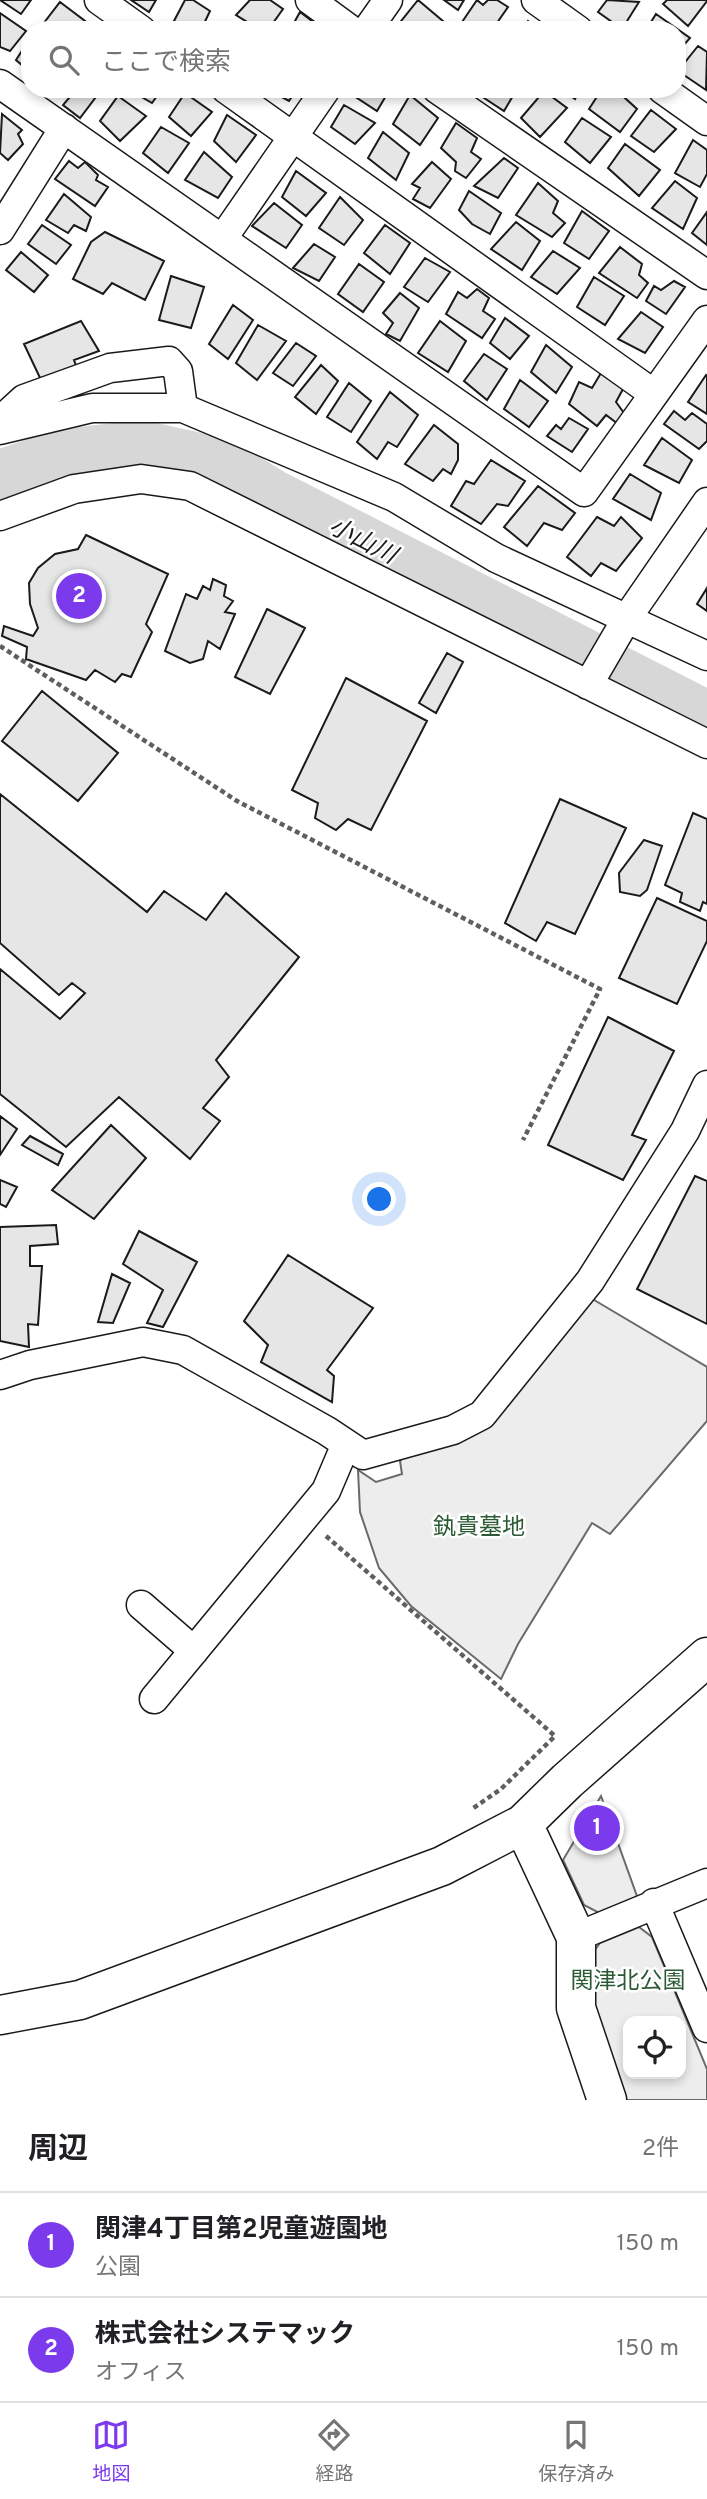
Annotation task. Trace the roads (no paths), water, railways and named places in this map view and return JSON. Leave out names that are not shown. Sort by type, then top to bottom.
[{"type":"street","points":[[99,0],[128,21]]},
{"type":"street","points":[[310,0],[339,21]]},
{"type":"street","points":[[373,21],[388,0]]},
{"type":"street","points":[[536,0],[565,21]]},
{"type":"street","points":[[0,84],[584,492],[707,320]]},
{"type":"street","points":[[239,98],[654,394]]},
{"type":"street","points":[[223,238],[320,98]]},
{"type":"street","points":[[450,98],[707,275]]},
{"type":"street","points":[[675,98],[707,121]]},
{"type":"street","points":[[0,230],[64,128]]},
{"type":"street","points":[[0,421],[24,399],[110,368],[169,361],[178,371],[183,408]]},
{"type":"street","points":[[0,430],[92,408],[183,408],[394,498],[496,558],[707,656]]},
{"type":"street","points":[[0,516],[88,487],[141,479],[190,486],[707,744]]},
{"type":"street","points":[[588,685],[628,618],[707,502]]},
{"type":"street","points":[[0,1375],[30,1365],[143,1342],[183,1350],[363,1455],[453,1430],[482,1415],[590,1280],[685,1131],[707,1084]]},
{"type":"street","points":[[154,1699],[326,1491],[346,1444]]},
{"type":"street","points":[[141,1605],[194,1651]]},
{"type":"street","points":[[0,2015],[80,2000],[423,1875],[523,1824],[707,1657]]},
{"type":"street","points":[[523,1824],[576,1937],[576,2008],[607,2100]]},
{"type":"street","points":[[576,1937],[707,1883]]},
{"type":"street","points":[[654,1903],[707,2028]]},
{"type":"waterway","name":"小山川","points":[[0,477],[61,456],[141,447],[222,465],[270,495],[707,718]]},
{"type":"place","name":"株式会社システマック","points":[[79,596]]},
{"type":"place","name":"関津4丁目第2児童遊園地","points":[[597,1828]]},
{"type":"park label","name":"釻貴墓地","points":[[479,1528]]},
{"type":"park label","name":"関津北公園","points":[[628,1982]]}]
